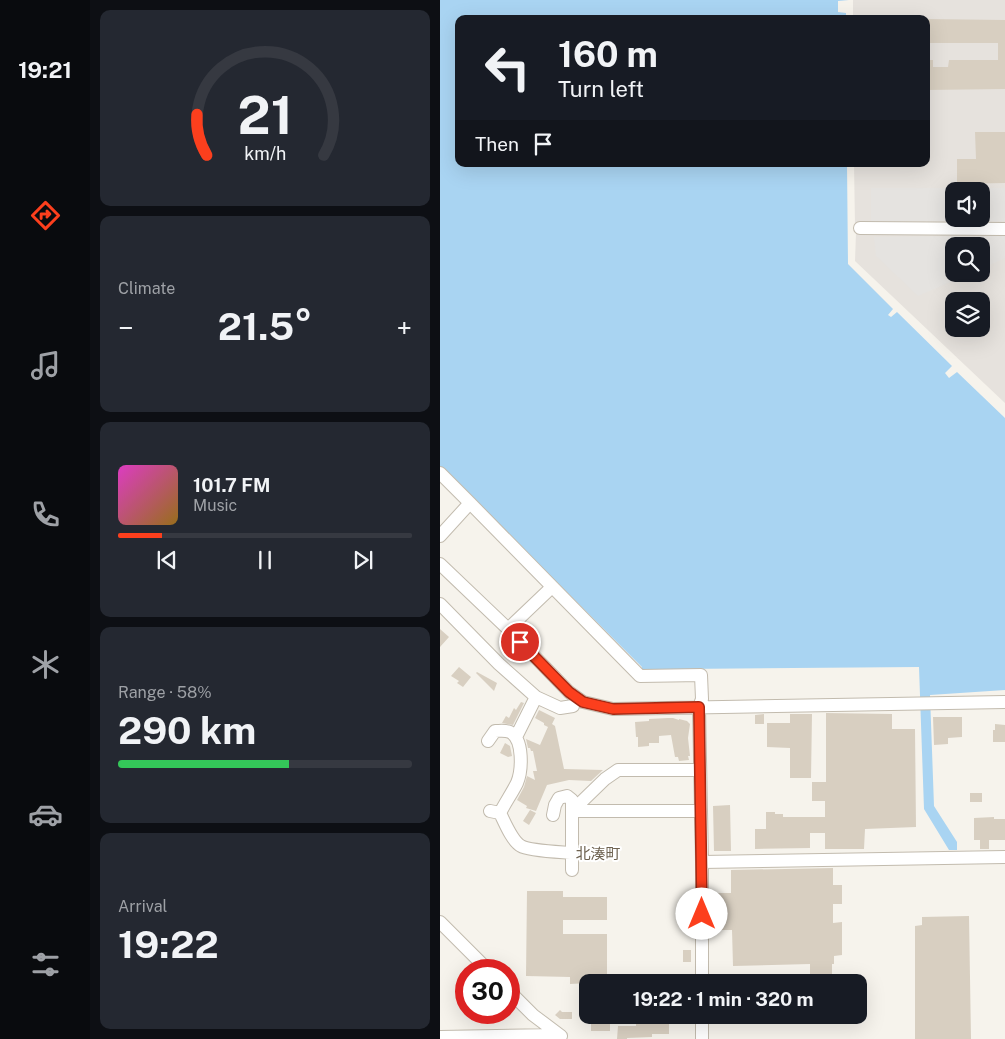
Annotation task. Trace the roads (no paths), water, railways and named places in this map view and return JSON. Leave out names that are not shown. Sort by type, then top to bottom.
[{"type":"street","points":[[860,228],[1005,228]]},
{"type":"street","points":[[440,474],[640,676],[701,675],[702,699],[699,707],[702,974]]},
{"type":"street","points":[[440,536],[470,503]]},
{"type":"street","points":[[440,564],[508,629],[569,692],[583,702],[613,709],[1005,702]]},
{"type":"street","points":[[508,629],[552,587]]},
{"type":"street","points":[[440,604],[499,664],[536,697],[560,708],[573,706]]},
{"type":"street","points":[[516,737],[536,697]]},
{"type":"street","points":[[488,741],[495,731],[511,732],[516,737],[520,750],[522,764],[518,781],[495,812],[513,838],[521,846],[572,853]]},
{"type":"street","points":[[572,810],[605,779],[618,770],[700,770]]},
{"type":"street","points":[[553,815],[559,798],[566,796],[572,800],[572,870]]},
{"type":"street","points":[[572,810],[701,811]]},
{"type":"street","points":[[702,862],[1005,857]]},
{"type":"street","points":[[440,922],[477,959]]},
{"type":"street","points":[[520,1002],[533,1015],[562,1037]]},
{"type":"street","points":[[702,1024],[702,1039]]},
{"type":"street","points":[[440,1036],[562,1037]]},
{"type":"water","points":[[440,0],[849,0],[838,1],[838,12],[846,13],[846,15],[455,15],[455,167],[847,167],[848,264],[893,309],[888,315],[891,317],[897,312],[952,366],[945,373],[949,378],[957,372],[1005,418],[1005,690],[930,695],[934,806],[957,842],[957,850],[949,850],[924,809],[919,667],[680,669],[646,674],[641,669],[642,667],[440,466]]},
{"type":"district","name":"北湊町","points":[[598,853]]}]
